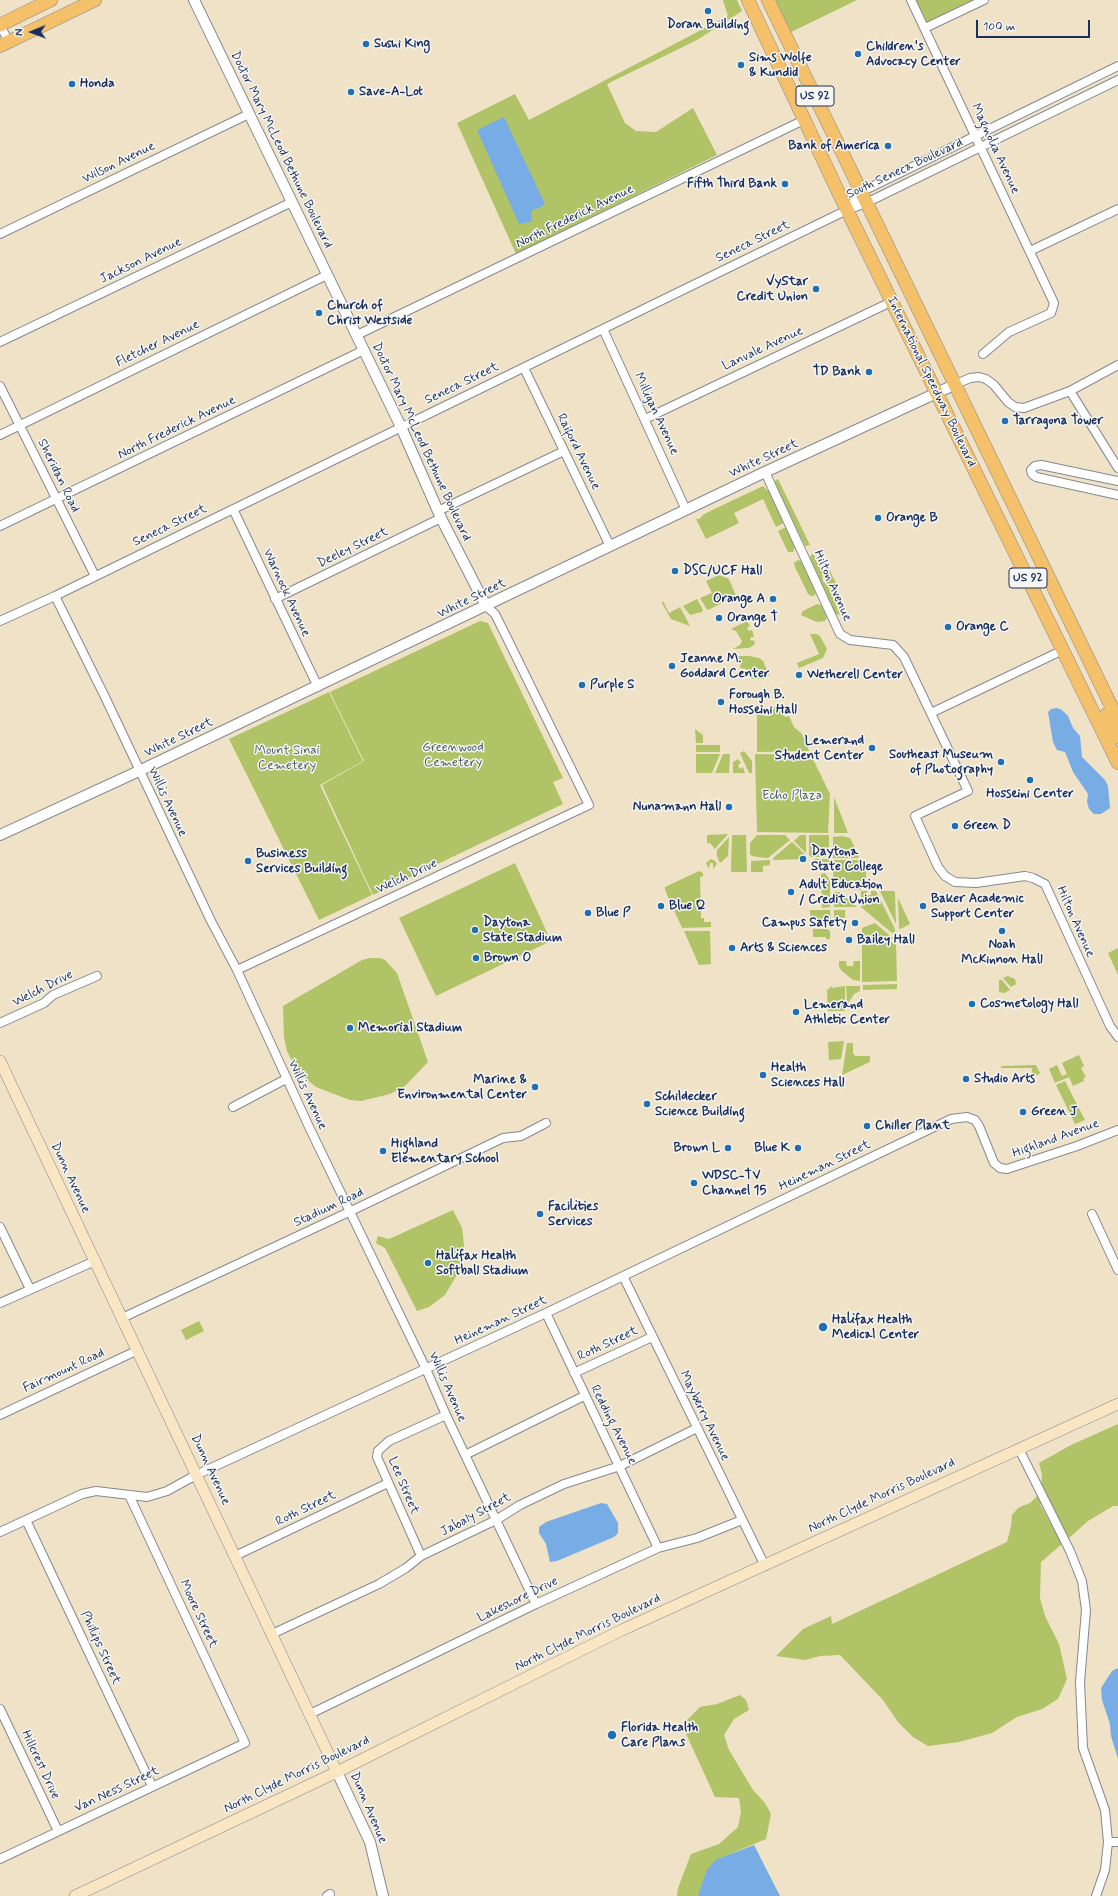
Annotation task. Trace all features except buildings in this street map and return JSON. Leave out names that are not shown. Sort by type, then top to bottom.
[{"type":"main road","points":[[0,25],[51,0]]},
{"type":"main road","points":[[4,44],[95,0]]},
{"type":"main road","name":"International Speedway Boulevard","points":[[748,0],[891,302],[1118,763]]},
{"type":"main road","points":[[760,0],[788,60],[800,67]]},
{"type":"main road","name":"International Speedway Boulevard","points":[[768,0],[1118,720]]},
{"type":"main road","points":[[1000,522],[1017,538],[1051,606],[1056,611],[1066,614]]},
{"type":"main road","points":[[1063,650],[1079,661],[1087,673],[1118,737]]},
{"type":"main road","name":"Dunn Avenue","points":[[0,1061],[338,1772]]},
{"type":"main road","name":"North Clyde Morris Boulevard","points":[[75,1896],[338,1772],[622,1630],[1118,1404]]},
{"type":"street","name":"Doctor Mary McLeod Bethune Boulevard","points":[[194,0],[401,427],[440,515],[486,606],[495,614],[504,631],[588,805]]},
{"type":"street","name":"Magnolia Avenue","points":[[911,0],[1054,303],[1054,309],[1051,313],[1009,332],[983,354]]},
{"type":"street","points":[[925,28],[984,0]]},
{"type":"street","points":[[0,25],[4,44]]},
{"type":"street","name":"South Seneca Boulevard","points":[[847,210],[920,164],[1118,66]]},
{"type":"street","points":[[1100,75],[1106,85]]},
{"type":"street","name":"South Seneca Boulevard","points":[[847,210],[864,198],[925,174],[1118,80]]},
{"type":"street","name":"Wilson Avenue","points":[[0,234],[249,114]]},
{"type":"street","name":"North Frederick Avenue","points":[[356,335],[804,120]]},
{"type":"street","points":[[920,164],[925,174]]},
{"type":"street","name":"Jackson Avenue","points":[[0,342],[292,202]]},
{"type":"street","points":[[1030,251],[1118,209]]},
{"type":"street","name":"Seneca Street","points":[[0,620],[55,596],[847,210]]},
{"type":"street","name":"Fletcher Avenue","points":[[0,435],[327,275]]},
{"type":"street","name":"Lanvale Avenue","points":[[645,419],[891,302]]},
{"type":"street","name":"Milligan Avenue","points":[[603,329],[686,510]]},
{"type":"street","name":"North Frederick Avenue","points":[[0,526],[364,350]]},
{"type":"street","points":[[954,385],[970,378],[979,377],[986,379],[994,385],[1008,402],[1019,408],[1024,408],[1070,391],[1118,365]]},
{"type":"street","name":"Raiford Avenue","points":[[524,368],[610,546]]},
{"type":"street","name":"White Street","points":[[0,835],[318,687],[765,472],[954,385]]},
{"type":"street","name":"Sheridan Road","points":[[0,386],[95,576]]},
{"type":"street","points":[[1070,391],[1118,468]]},
{"type":"street","name":"Deeley Street","points":[[275,599],[564,450]]},
{"type":"street","points":[[1118,481],[1041,465],[1034,466],[1031,470],[1032,474],[1036,477],[1118,495]]},
{"type":"street","name":"Hilton Avenue","points":[[765,472],[840,634],[850,640],[893,646],[904,657],[968,791],[915,816],[938,867],[945,876],[955,882],[976,883],[1025,876],[1045,884],[1107,1019],[1118,1037]]},
{"type":"street","name":"Warnock Avenue","points":[[233,509],[318,687]]},
{"type":"street","name":"Willis Avenue","points":[[55,596],[105,696],[237,970],[286,1080],[426,1369],[446,1415],[536,1604]]},
{"type":"street","points":[[931,713],[1063,650]]},
{"type":"street","name":"Welch Drive","points":[[237,970],[588,805]]},
{"type":"street","name":"Welch Drive","points":[[0,1023],[44,1003],[54,995],[97,976]]},
{"type":"street","points":[[233,1107],[286,1080]]},
{"type":"street","name":"Highland Avenue","points":[[960,1117],[967,1117],[975,1120],[979,1126],[994,1163],[1000,1168],[1016,1167],[1118,1130]]},
{"type":"street","name":"Heineman Street","points":[[0,1532],[82,1494],[96,1491],[147,1497],[167,1491],[196,1475],[546,1313],[700,1238],[848,1170],[902,1141],[951,1119],[960,1117]]},
{"type":"street","name":"Stadium Road","points":[[122,1318],[503,1138],[521,1136],[546,1123]]},
{"type":"street","points":[[1092,1214],[1118,1270]]},
{"type":"street","points":[[0,1227],[30,1289]]},
{"type":"street","points":[[0,1303],[95,1261]]},
{"type":"street","name":"Mayberry Avenue","points":[[623,1276],[765,1566]]},
{"type":"street","name":"Redding Avenue","points":[[546,1313],[584,1396],[620,1466],[658,1548]]},
{"type":"street","name":"Roth Street","points":[[574,1373],[652,1337]]},
{"type":"street","name":"Fairmount Road","points":[[0,1415],[138,1350]]},
{"type":"street","points":[[465,1455],[584,1396]]},
{"type":"street","name":"Lee Street","points":[[421,1556],[377,1457],[378,1451],[383,1445],[446,1415]]},
{"type":"street","name":"Jabaly Street","points":[[272,1634],[379,1584],[406,1568],[421,1556],[496,1520],[520,1505],[564,1484],[620,1466],[697,1428]]},
{"type":"street","points":[[1019,1449],[1070,1551],[1082,1581],[1086,1610],[1080,1682],[1083,1748],[1105,1810],[1108,1842],[1105,1870],[1096,1896]]},
{"type":"street","name":"Roth Street","points":[[235,1556],[388,1483]]},
{"type":"street","name":"Moore Street","points":[[129,1495],[245,1743]]},
{"type":"street","name":"Phillips Street","points":[[26,1520],[152,1786]]},
{"type":"street","name":"Lakeshore Drive","points":[[310,1714],[536,1604],[658,1548],[697,1538],[742,1520]]},
{"type":"street","name":"Hillcrest Drive","points":[[0,1709],[58,1831]]},
{"type":"street","name":"Van Ness Street","points":[[0,1859],[245,1743]]},
{"type":"street","name":"Dunn Avenue","points":[[338,1772],[370,1842],[383,1896]]},
{"type":"street","points":[[1108,1842],[1118,1842]]},
{"type":"green space","points":[[723,0],[737,0],[742,11],[697,40],[607,84],[625,123],[636,131],[656,132],[693,108],[717,155],[516,254],[457,123],[515,94],[529,120],[728,16]]},
{"type":"green space","points":[[768,0],[857,0],[785,35]]},
{"type":"green space","points":[[911,0],[984,0],[925,28]]},
{"type":"green space","points":[[778,479],[810,545],[805,546],[777,488],[775,481]]},
{"type":"green space","points":[[763,486],[768,490],[784,523],[776,527],[763,499],[734,513],[739,523],[706,539],[696,519],[699,519],[704,514]]},
{"type":"green space","points":[[786,527],[795,546],[793,552],[788,552],[778,531]]},
{"type":"green space","points":[[813,553],[822,572],[823,581],[829,588],[840,615],[835,614],[810,557]]},
{"type":"green space","points":[[798,560],[803,562],[816,593],[814,596],[808,594],[795,567],[794,563]]},
{"type":"green space","points":[[829,569],[836,583],[831,587],[827,583],[824,575],[824,572]]},
{"type":"green space","points":[[719,575],[729,579],[736,596],[708,610],[700,598],[712,593],[706,581]]},
{"type":"green space","points":[[697,599],[703,610],[702,612],[690,615],[683,606]]},
{"type":"green space","points":[[663,601],[669,613],[680,607],[690,626],[671,619],[662,603]]},
{"type":"green space","points":[[817,604],[821,605],[827,617],[825,621],[817,622],[801,615],[803,611]]},
{"type":"green space","name":"Greenwood Cemetery","points":[[480,621],[488,623],[563,778],[553,782],[563,804],[373,895],[322,785],[364,761],[330,692]]},
{"type":"green space","points":[[747,621],[750,626],[747,628],[749,631],[752,630],[754,637],[751,637],[750,640],[755,641],[754,645],[749,648],[733,649],[740,645],[742,641],[736,631],[731,629]]},
{"type":"green space","points":[[810,634],[820,636],[827,649],[823,658],[799,668],[797,663],[819,654]]},
{"type":"green space","points":[[738,656],[759,658],[763,661],[769,675],[764,679],[751,679],[746,669],[740,668],[741,660],[736,658]]},
{"type":"green space","name":"Mount Sinai Cemetery","points":[[329,692],[363,761],[320,785],[372,895],[319,920],[229,739]]},
{"type":"green space","points":[[783,703],[784,707],[781,710],[785,717],[789,716],[794,727],[802,734],[809,751],[757,752],[757,714],[766,716],[772,713],[774,707]]},
{"type":"green space","points":[[695,729],[703,735],[703,743],[696,743]]},
{"type":"green space","points":[[696,745],[720,745],[720,752],[696,752]]},
{"type":"green space","points":[[744,751],[752,761],[752,773],[749,773],[740,753]]},
{"type":"green space","points":[[696,754],[720,754],[712,773],[696,773]]},
{"type":"green space","points":[[723,754],[730,754],[729,773],[715,773]]},
{"type":"green space","name":"Echo Plaza","points":[[755,754],[811,755],[830,794],[828,833],[757,832]]},
{"type":"green space","points":[[738,759],[741,763],[738,765],[740,769],[743,767],[745,773],[733,773],[733,762]]},
{"type":"green space","points":[[834,797],[848,833],[834,833]]},
{"type":"green space","points":[[728,834],[715,849],[710,843],[707,843],[707,835]]},
{"type":"green space","points":[[732,835],[746,835],[747,872],[731,872]]},
{"type":"green space","points":[[757,835],[785,835],[790,840],[768,858],[756,857],[750,855],[750,843]]},
{"type":"green space","points":[[800,835],[806,835],[806,853],[794,841]]},
{"type":"green space","points":[[809,835],[829,835],[829,857],[811,857],[809,855]]},
{"type":"green space","points":[[842,836],[850,838],[859,856],[858,858],[833,858],[833,837]]},
{"type":"green space","points":[[729,837],[728,856],[720,863],[717,856],[717,850]]},
{"type":"green space","points":[[792,842],[806,855],[806,859],[773,860],[773,858]]},
{"type":"green space","points":[[711,859],[717,864],[713,869],[713,863],[710,863],[709,869],[706,863]]},
{"type":"green space","points":[[814,859],[830,859],[830,871],[825,871]]},
{"type":"green space","points":[[770,860],[770,865],[763,866],[763,872],[751,872],[751,861]]},
{"type":"green space","points":[[834,860],[861,860],[866,871],[866,885],[861,887],[861,890],[840,889],[833,882]]},
{"type":"green space","name":"Daytona State Stadium","points":[[515,863],[551,941],[436,996],[399,918]]},
{"type":"green space","points":[[699,871],[703,873],[703,876],[700,877],[701,918],[704,918],[704,922],[711,922],[711,927],[682,928],[665,887]]},
{"type":"green space","points":[[825,873],[830,880],[830,907],[822,908],[821,874]]},
{"type":"green space","points":[[861,891],[867,891],[867,895],[871,895],[871,891],[876,891],[895,929],[895,932],[892,933],[861,907]]},
{"type":"green space","points":[[880,891],[894,891],[895,893],[896,924]]},
{"type":"green space","points":[[834,892],[839,892],[857,907],[834,907]]},
{"type":"green space","points":[[898,898],[910,924],[900,929],[899,928]]},
{"type":"green space","points":[[810,910],[830,910],[831,923],[828,925],[811,926]]},
{"type":"green space","points":[[834,910],[845,910],[845,918],[834,919]]},
{"type":"green space","points":[[875,923],[894,939],[870,939],[870,937],[862,937],[862,928]]},
{"type":"green space","points":[[813,929],[827,929],[830,931],[830,939],[826,939],[826,937],[813,937]]},
{"type":"green space","points":[[684,931],[710,931],[711,964],[699,965]]},
{"type":"green space","points":[[896,942],[897,981],[862,982],[862,945],[870,945],[870,943]]},
{"type":"green space","points":[[1118,948],[1118,975],[1108,953]]},
{"type":"green space","name":"Memorial Stadium","points":[[380,958],[385,960],[397,973],[428,1062],[404,1087],[390,1094],[361,1101],[350,1100],[316,1087],[305,1078],[294,1065],[287,1051],[284,1037],[283,1006],[362,960]]},
{"type":"green space","points":[[839,961],[846,961],[847,966],[853,966],[854,961],[860,961],[860,981],[853,980],[842,971],[839,967]]},
{"type":"green space","points":[[1008,976],[1015,979],[1016,984],[1011,987],[1003,978]]},
{"type":"green space","points":[[999,980],[1002,980],[1010,990],[1004,993],[999,992]]},
{"type":"green space","points":[[897,984],[897,989],[863,990],[863,985]]},
{"type":"green space","points":[[832,986],[832,988],[845,986],[845,1011],[828,1011],[827,990]]},
{"type":"green space","points":[[846,986],[860,986],[860,991],[854,994],[849,1002],[847,1002]]},
{"type":"green space","points":[[844,1041],[841,1059],[829,1060],[828,1042]]},
{"type":"green space","points":[[847,1043],[853,1043],[853,1053],[855,1056],[870,1056],[870,1062],[842,1075]]},
{"type":"green space","points":[[1079,1055],[1084,1066],[1081,1068],[1086,1077],[1083,1078],[1084,1081],[1073,1086],[1069,1077],[1055,1083],[1049,1069],[1057,1065],[1062,1076],[1067,1074],[1062,1063]]},
{"type":"green space","points":[[1036,1065],[1040,1073],[1038,1075],[1032,1075],[1032,1068],[1001,1068],[1001,1066]]},
{"type":"green space","points":[[1065,1081],[1085,1120],[1075,1124],[1056,1085]]},
{"type":"green space","name":"Halifax Health Softball Stadium","points":[[453,1210],[462,1228],[464,1247],[461,1268],[445,1295],[429,1307],[417,1311],[385,1248],[376,1243],[378,1236],[389,1239]]},
{"type":"green space","points":[[199,1321],[204,1331],[186,1340],[181,1330]]},
{"type":"green space","points":[[1118,1424],[1118,1506],[1113,1506],[1088,1521],[1069,1538],[1048,1501],[1040,1504],[1062,1544],[1041,1562],[1040,1598],[1045,1616],[1059,1644],[1067,1679],[1058,1699],[1042,1709],[1017,1717],[992,1733],[959,1742],[928,1746],[913,1737],[898,1722],[883,1700],[840,1655],[820,1656],[805,1660],[776,1656],[803,1629],[831,1616],[832,1624],[1007,1542],[1012,1515],[1018,1508],[1030,1503],[1041,1489],[1042,1475],[1039,1463],[1071,1445]]},
{"type":"green space","points":[[740,1695],[746,1700],[749,1710],[734,1719],[724,1735],[729,1750],[753,1790],[765,1803],[771,1814],[766,1839],[730,1854],[698,1896],[677,1896],[678,1888],[691,1854],[719,1844],[738,1827],[741,1812],[739,1798],[715,1797],[682,1725],[700,1707],[717,1704]]},
{"type":"water","points":[[504,117],[545,204],[532,210],[531,222],[519,224],[477,130]]},
{"type":"water","points":[[1057,708],[1062,710],[1068,716],[1073,728],[1080,736],[1082,757],[1105,780],[1108,786],[1110,808],[1101,814],[1094,814],[1089,809],[1087,802],[1088,794],[1073,772],[1065,752],[1057,750],[1053,742],[1048,712],[1051,709]]},
{"type":"water","points":[[601,1503],[607,1504],[618,1523],[618,1533],[614,1537],[557,1561],[550,1562],[546,1544],[539,1533],[539,1527],[546,1522]]},
{"type":"water","points":[[1118,1668],[1118,1759],[1111,1736],[1110,1724],[1102,1700],[1101,1688],[1112,1671]]},
{"type":"water","points":[[754,1845],[780,1896],[698,1896],[706,1872],[715,1860]]},
{"type":"place","name":"Doran Building","points":[[708,11]]},
{"type":"place","name":"Sushi King","points":[[366,44]]},
{"type":"place","name":"Children's Advocacy Center","points":[[858,54]]},
{"type":"place","name":"Sims Wolfe & Kundid","points":[[741,65]]},
{"type":"place","name":"Honda","points":[[72,84]]},
{"type":"place","name":"Save-A-Lot","points":[[351,92]]},
{"type":"place","name":"Bank of America","points":[[888,146]]},
{"type":"place","name":"Fifth Third Bank","points":[[785,184]]},
{"type":"place","name":"VyStar Credit Union","points":[[816,289]]},
{"type":"place","name":"Church of Christ Westside","points":[[319,313]]},
{"type":"place","name":"TD Bank","points":[[869,372]]},
{"type":"place","name":"Tarragona Tower","points":[[1005,421]]},
{"type":"place","name":"Orange B","points":[[878,518]]},
{"type":"place","name":"DSC/UCF Hall","points":[[675,571]]},
{"type":"place","name":"Orange A","points":[[773,599]]},
{"type":"place","name":"Orange T","points":[[719,618]]},
{"type":"place","name":"Orange C","points":[[948,627]]},
{"type":"place","name":"Jeanne M. Goddard Center","points":[[672,666]]},
{"type":"place","name":"Wetherell Center","points":[[799,675]]},
{"type":"place","name":"Purple S","points":[[582,685]]},
{"type":"place","name":"Forough B. Hosseini Hall","points":[[721,702]]},
{"type":"place","name":"Lemerand Student Center","points":[[872,748]]},
{"type":"place","name":"Southeast Museum of Photography","points":[[1001,762]]},
{"type":"place","name":"Hosseini Center","points":[[1030,780]]},
{"type":"place","name":"Nunamann Hall","points":[[729,807]]},
{"type":"place","name":"Green D","points":[[955,826]]},
{"type":"place","name":"Daytona State College","points":[[803,859]]},
{"type":"place","name":"Business Services Building","points":[[248,861]]},
{"type":"place","name":"Adult Education / Credit Union","points":[[791,892]]},
{"type":"place","name":"Blue Q","points":[[661,906]]},
{"type":"place","name":"Baker Academic Support Center","points":[[923,906]]},
{"type":"place","name":"Blue P","points":[[588,913]]},
{"type":"place","name":"Campus Safety","points":[[855,923]]},
{"type":"place","name":"Daytona State Stadium","points":[[475,930]]},
{"type":"place","name":"Noah McKinnon Hall","points":[[1002,931]]},
{"type":"place","name":"Bailey Hall","points":[[849,940]]},
{"type":"place","name":"Arts & Sciences","points":[[732,948]]},
{"type":"place","name":"Brown O","points":[[476,958]]},
{"type":"place","name":"Cosmetology Hall","points":[[972,1004]]},
{"type":"place","name":"Lemerand Athletic Center","points":[[796,1012]]},
{"type":"place","name":"Memorial Stadium","points":[[350,1028]]},
{"type":"place","name":"Health Sciences Hall","points":[[763,1075]]},
{"type":"place","name":"Studio Arts","points":[[966,1079]]},
{"type":"place","name":"Marine & Environmental Center","points":[[535,1087]]},
{"type":"place","name":"Schildecker Science Building","points":[[647,1104]]},
{"type":"place","name":"Green J","points":[[1023,1112]]},
{"type":"place","name":"Chiller Plant","points":[[867,1126]]},
{"type":"place","name":"Brown L","points":[[728,1148]]},
{"type":"place","name":"Blue K","points":[[798,1148]]},
{"type":"place","name":"Highland Elementary School","points":[[383,1151]]},
{"type":"place","name":"WDSC-TV Channel 15","points":[[694,1183]]},
{"type":"place","name":"Facilities Services","points":[[540,1214]]},
{"type":"place","name":"Halifax Health Softball Stadium","points":[[428,1263]]},
{"type":"place","name":"Halifax Health Medical Center","points":[[823,1327]]},
{"type":"place","name":"Florida Health Care Plans","points":[[612,1735]]}]
